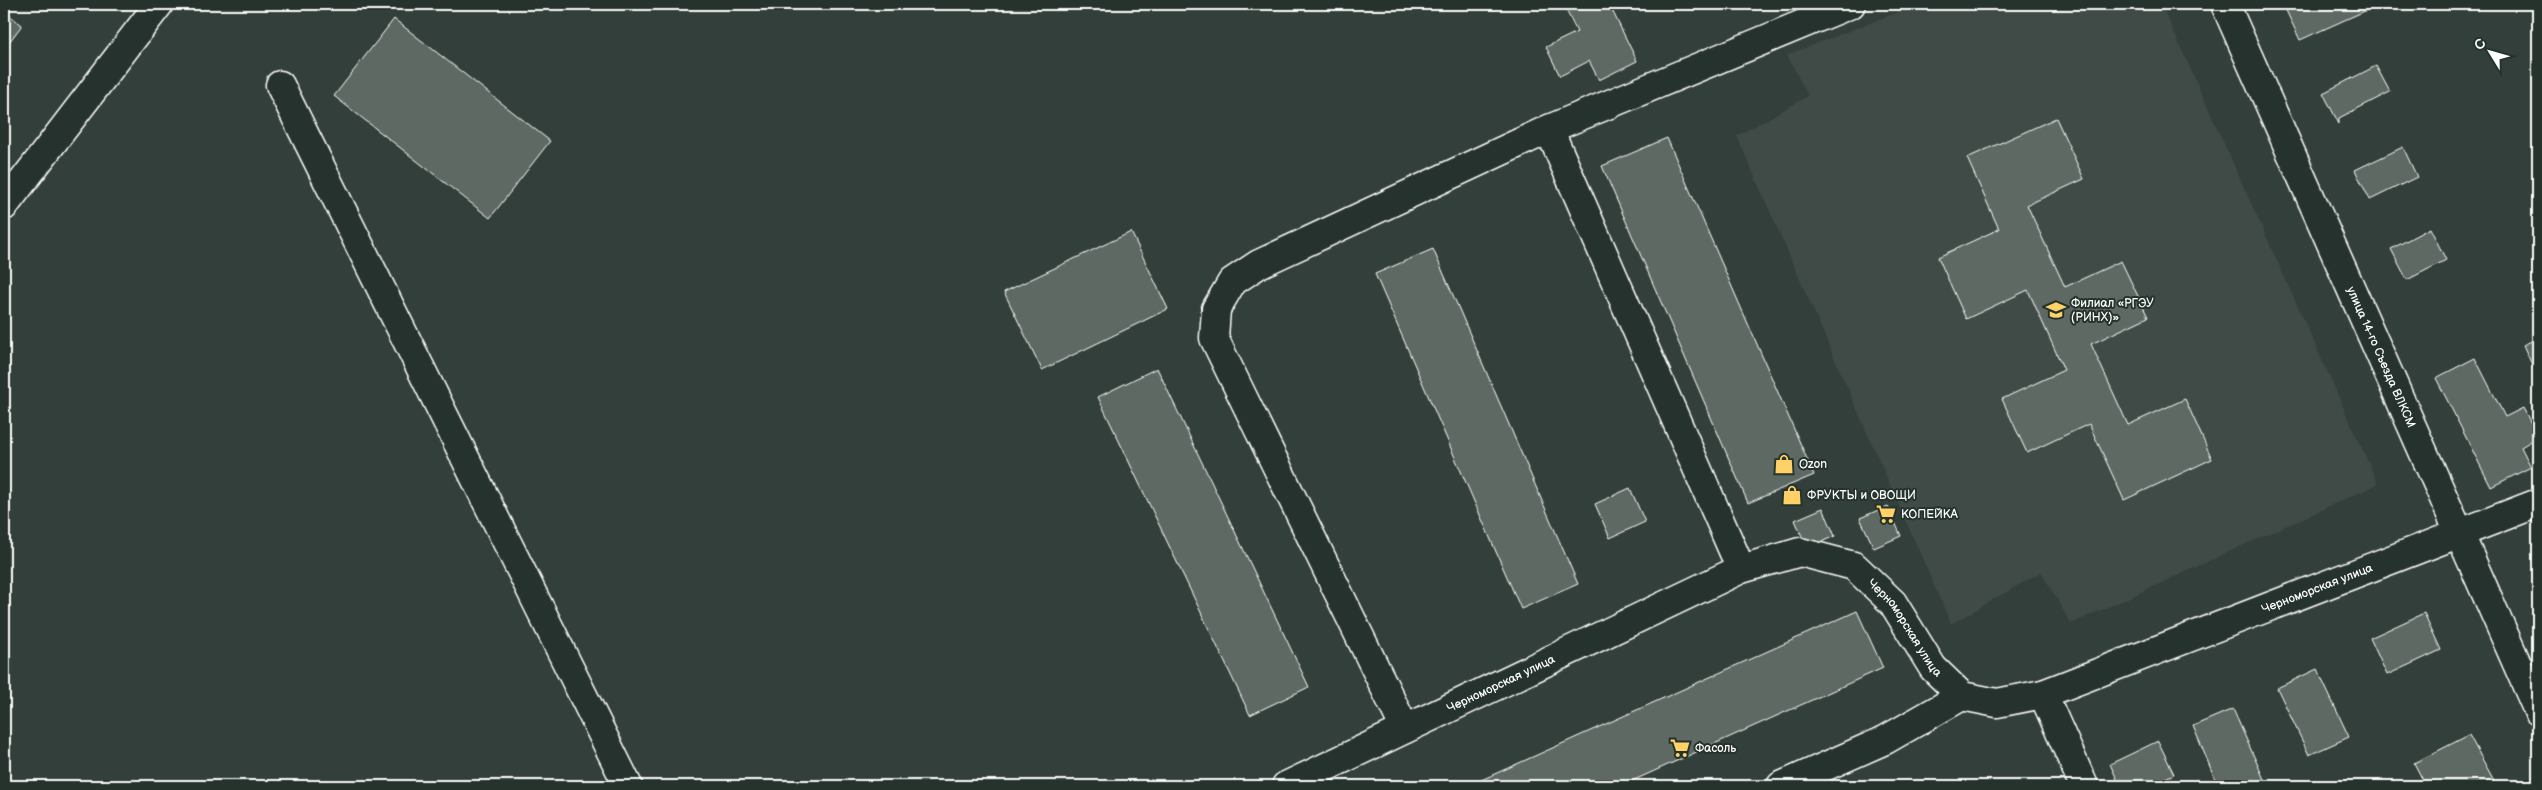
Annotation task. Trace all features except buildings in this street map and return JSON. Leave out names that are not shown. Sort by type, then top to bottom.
[{"type":"street","points":[[4,206],[159,4]]},
{"type":"street","points":[[1405,729],[1214,338],[1216,309],[1232,282],[1259,264],[1549,129],[1851,4]]},
{"type":"street","name":"улица 14-го Съезда ВЛКСМ","points":[[2225,4],[2538,711]]},
{"type":"street","points":[[280,85],[628,786]]},
{"type":"street","points":[[1549,129],[1741,568]]},
{"type":"street","name":"Черноморская улица","points":[[1286,786],[1741,568],[1800,552],[1854,566],[1893,603],[1933,668],[1962,696],[1998,703],[2043,694],[2538,503]]},
{"type":"street","points":[[2043,694],[2084,786]]},
{"type":"street","points":[[1781,786],[1885,740],[1962,696]]},
{"type":"shaded area","name":"Филиал «РГЭУ (РИНХ)»","points":[[1919,4],[2161,4],[2378,484],[2071,624],[2041,572],[1951,624],[1737,136],[1808,96],[1787,55]]},
{"type":"place","name":"Филиал «РГЭУ (РИНХ)»","points":[[2056,310]]},
{"type":"place","name":"Ozon","points":[[1784,464]]},
{"type":"place","name":"ФРУКТЫ и ОВОЩИ","points":[[1792,495]]},
{"type":"place","name":"КОПЕЙКА","points":[[1886,514]]},
{"type":"place","name":"Фасоль","points":[[1680,748]]}]
